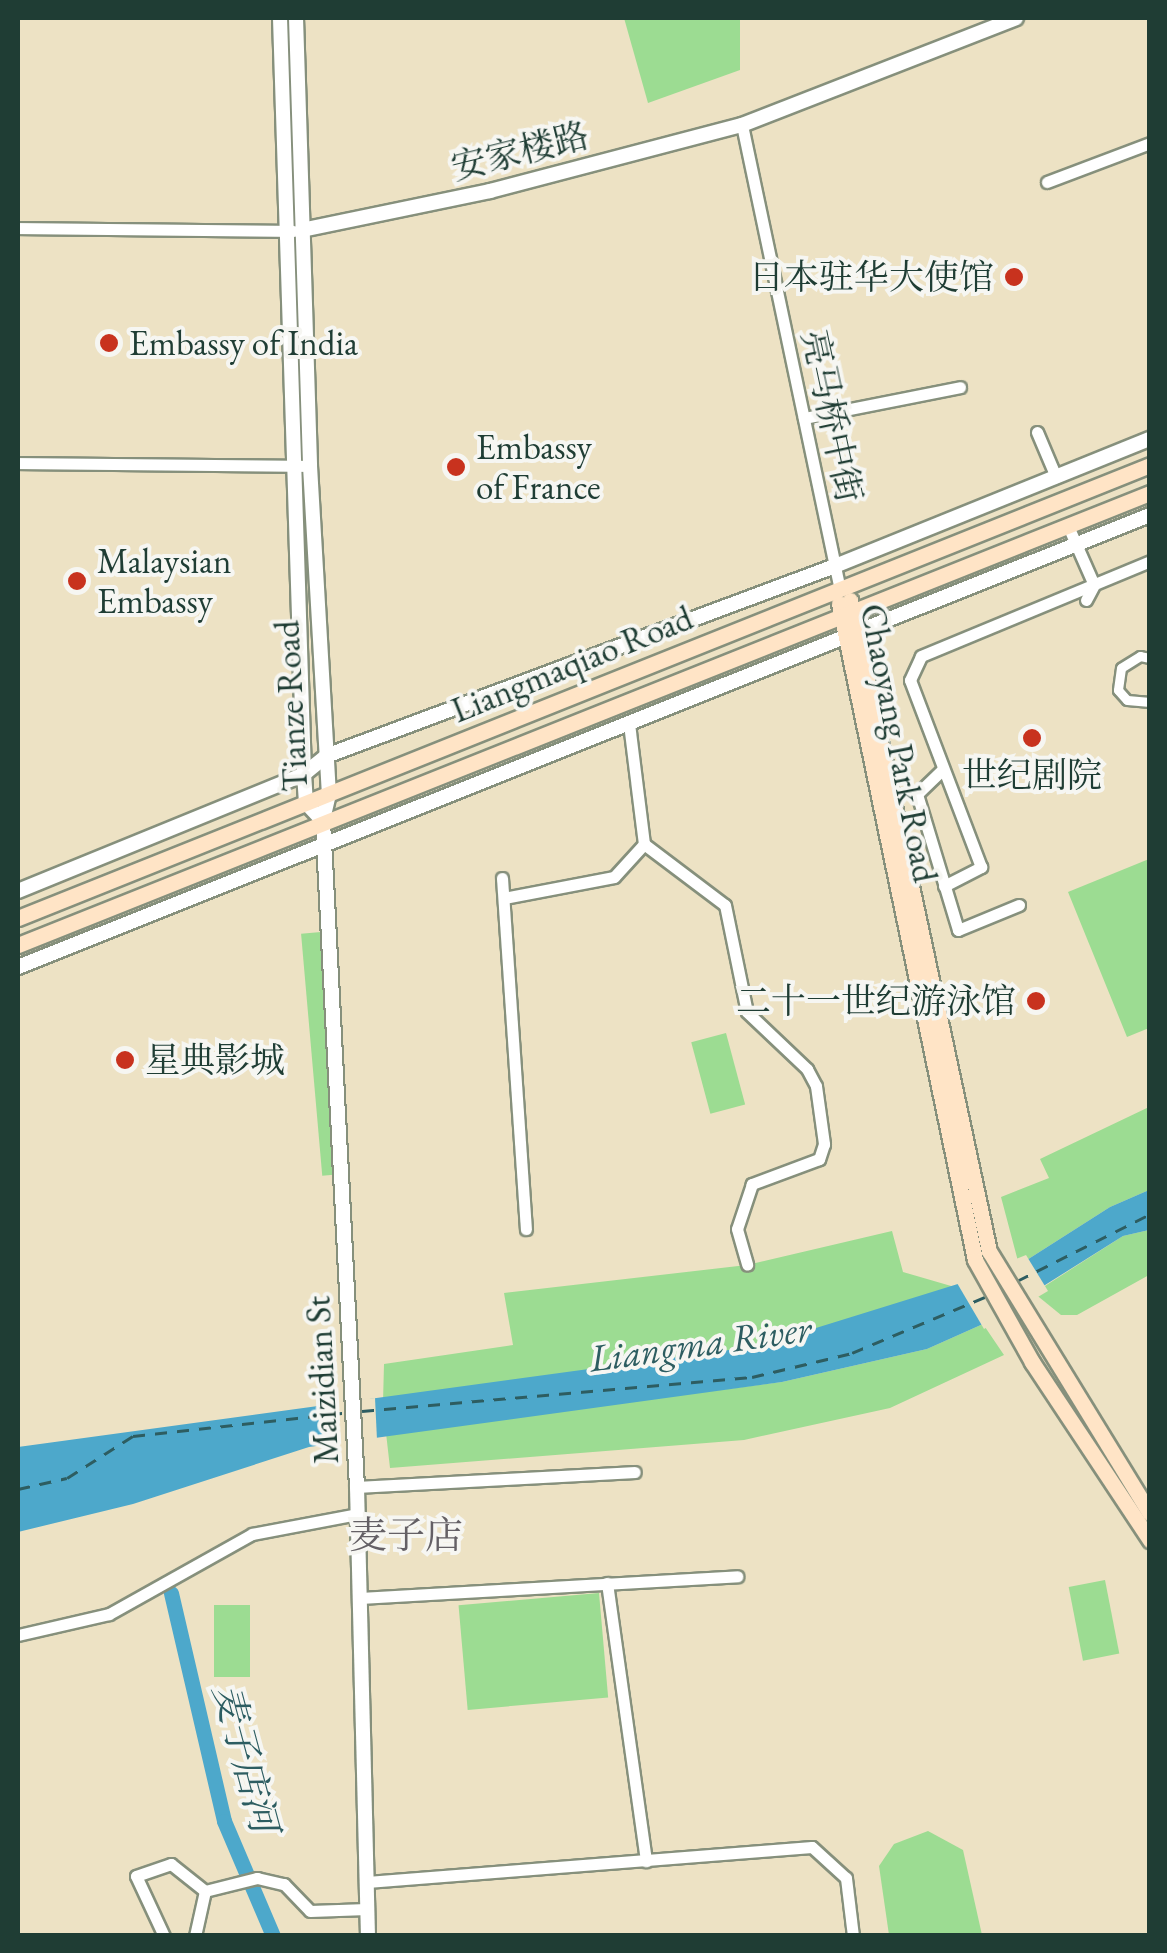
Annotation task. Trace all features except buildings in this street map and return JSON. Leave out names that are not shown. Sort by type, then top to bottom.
[{"type":"main road","name":"Liangmaqiao Road","points":[[18,918],[1150,465]]},
{"type":"main road","name":"Liangmaqiao Road","points":[[18,945],[838,613],[1150,493]]},
{"type":"main road","name":"Chaoyang Park Road","points":[[840,589],[856,606],[982,1256]]},
{"type":"main road","name":"Chaoyang Park Road","points":[[840,589],[838,613],[982,1256],[1150,1540]]},
{"type":"main road","name":"Chaoyang Park Road","points":[[1020,1318],[1150,1514]]},
{"type":"street","name":"Tianze Road","points":[[280,18],[284,231],[329,794],[323,821]]},
{"type":"street","name":"Tianze Road","points":[[296,18],[302,230],[304,774],[306,803],[323,821]]},
{"type":"street","name":"安家楼路","points":[[18,228],[302,230],[490,191],[742,124],[1016,18]]},
{"type":"street","name":"亮马桥中街","points":[[742,124],[840,589]]},
{"type":"street","points":[[1047,182],[1150,143]]},
{"type":"street","points":[[804,418],[960,387]]},
{"type":"street","points":[[1037,432],[1056,477]]},
{"type":"street","points":[[18,891],[304,774],[326,756],[835,566],[1150,440]]},
{"type":"street","points":[[18,463],[302,466]]},
{"type":"street","points":[[18,966],[1150,515]]},
{"type":"street","points":[[1068,526],[1094,585]]},
{"type":"street","points":[[944,886],[981,866],[910,680],[921,656],[1150,561]]},
{"type":"street","points":[[1086,600],[1094,585]]},
{"type":"street","points":[[1150,658],[1130,660],[1118,690],[1128,700],[1150,702]]},
{"type":"street","points":[[629,724],[644,844],[725,905],[747,1012],[807,1068],[816,1086],[824,1144],[818,1159],[752,1184],[737,1229],[747,1265]]},
{"type":"street","points":[[893,803],[917,794],[943,768]]},
{"type":"street","points":[[917,794],[958,930],[1019,905]]},
{"type":"street","name":"Maizidian St","points":[[323,821],[356,1455],[368,1936]]},
{"type":"street","points":[[504,898],[614,877],[644,844]]},
{"type":"street","points":[[502,878],[526,1228]]},
{"type":"street","points":[[357,1487],[636,1472]]},
{"type":"street","points":[[18,1635],[109,1614],[252,1534],[358,1514]]},
{"type":"street","points":[[361,1598],[736,1576]]},
{"type":"street","points":[[607,1584],[646,1861]]},
{"type":"street","points":[[367,1882],[812,1847],[846,1878],[853,1936]]},
{"type":"street","points":[[164,1936],[136,1876],[171,1864],[205,1891]]},
{"type":"street","points":[[205,1891],[257,1878],[284,1884],[310,1911],[367,1909]]},
{"type":"street","points":[[195,1936],[205,1891]]},
{"type":"green space","points":[[624,18],[740,18],[740,70],[648,103]]},
{"type":"green space","points":[[1149,859],[1149,1028],[1127,1037],[1068,892]]},
{"type":"green space","points":[[321,932],[342,1174],[322,1176],[301,934]]},
{"type":"green space","points":[[726,1033],[745,1104],[710,1114],[691,1042]]},
{"type":"green space","points":[[1149,1107],[1149,1190],[1110,1207],[1019,1265],[1001,1197],[1049,1178],[1040,1159]]},
{"type":"green space","points":[[1149,1230],[1149,1275],[1077,1315],[1061,1315],[1034,1293],[1123,1236]]},
{"type":"green space","points":[[892,1231],[903,1272],[958,1288],[758,1346],[383,1402],[384,1364],[513,1345],[504,1293],[747,1265]]},
{"type":"green space","points":[[983,1324],[1004,1355],[890,1408],[744,1440],[390,1468],[386,1433],[782,1382],[927,1349]]},
{"type":"green space","points":[[1105,1580],[1119,1654],[1083,1661],[1069,1587]]},
{"type":"green space","points":[[599,1593],[608,1698],[468,1710],[459,1605]]},
{"type":"green space","points":[[214,1605],[250,1605],[250,1677],[214,1677]]},
{"type":"green space","points":[[928,1831],[963,1850],[982,1935],[889,1935],[879,1866],[894,1844]]},
{"type":"water","points":[[1149,1190],[1149,1230],[1123,1236],[983,1324],[927,1349],[782,1382],[309,1447],[133,1504],[18,1532],[18,1447],[758,1346],[1019,1265],[1110,1207]]},
{"type":"pier","points":[[1026,1255],[1048,1291],[984,1329],[957,1283]]},
{"type":"pier","points":[[375,1398],[377,1440],[326,1449],[324,1403]]},
{"type":"waterway","name":"麦子店河","points":[[171,1593],[224,1821],[273,1936]]},
{"type":"ferry route","points":[[1017,1281],[1150,1214]]},
{"type":"ferry route","points":[[362,1411],[752,1377],[852,1353],[987,1296]]},
{"type":"ferry route","points":[[18,1489],[67,1478],[133,1436],[349,1412]]},
{"type":"place","name":"日本驻华大使馆","points":[[1014,277]]},
{"type":"place","name":"Embassy of India","points":[[109,343]]},
{"type":"place","name":"Embassy of France","points":[[456,467]]},
{"type":"place","name":"Malaysian Embassy","points":[[77,581]]},
{"type":"place","name":"世纪剧院","points":[[1032,738]]},
{"type":"place","name":"二十一世纪游泳馆","points":[[1036,1001]]},
{"type":"place","name":"星典影城","points":[[125,1060]]},
{"type":"district","name":"麦子店","points":[[406,1535]]},
{"type":"water label","name":"Liangma River","points":[[700,1343]]}]
